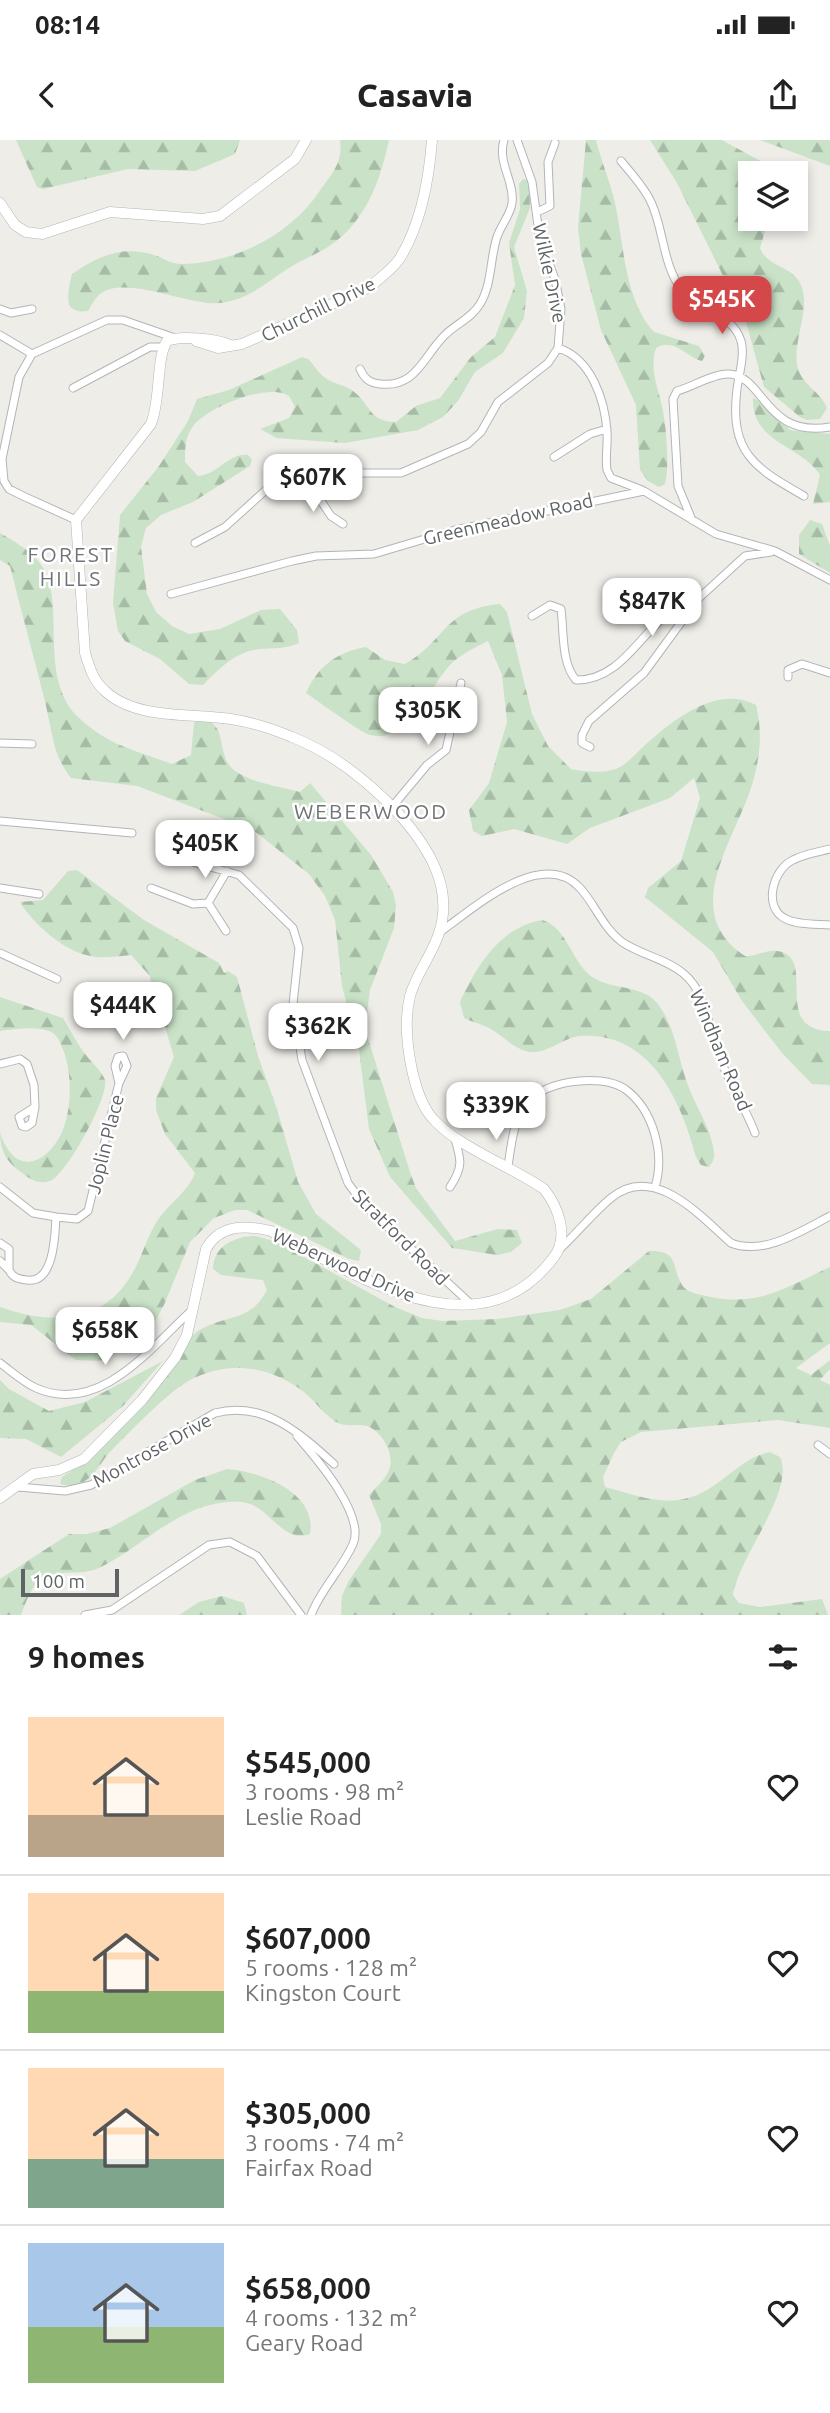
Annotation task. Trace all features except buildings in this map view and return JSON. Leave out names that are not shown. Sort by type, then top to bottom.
[{"type":"street","points":[[0,203],[15,225],[26,232],[41,234],[110,212],[203,219],[220,216],[295,159],[306,140]]},
{"type":"street","name":"Churchill Drive","points":[[175,338],[242,344],[358,293],[386,274],[400,258],[411,234],[426,188],[432,140]]},
{"type":"street","points":[[360,369],[369,381],[375,383],[393,384],[407,380],[424,365],[444,335],[473,314],[482,301],[498,235],[512,205],[513,193],[503,165],[504,140]]},
{"type":"street","name":"Wilkie Drive","points":[[195,543],[225,527],[278,479],[290,475],[307,480],[346,473],[386,474],[412,471],[468,444],[481,432],[498,402],[548,363],[558,348],[562,332],[561,309],[555,279],[540,240],[532,183],[517,140]]},
{"type":"street","points":[[537,212],[550,206],[548,162],[555,144]]},
{"type":"street","points":[[621,162],[650,200],[675,279],[682,291],[726,320],[741,343],[736,401],[737,424],[745,452],[759,470],[804,496]]},
{"type":"street","points":[[0,309],[11,313],[32,309]]},
{"type":"street","points":[[76,520],[9,489],[1,473],[19,377],[32,354],[107,320],[122,320],[175,338]]},
{"type":"street","points":[[0,335],[32,354]]},
{"type":"street","points":[[73,388],[150,347],[163,347],[175,338]]},
{"type":"street","points":[[163,347],[158,407],[151,424],[76,520],[85,653],[92,673],[103,690],[118,701],[139,709],[233,719],[293,737],[331,756],[392,807],[429,850],[441,881],[443,907],[440,933],[410,997],[408,1049],[421,1100],[435,1122],[454,1136],[544,1189],[554,1202],[561,1225],[561,1248]]},
{"type":"street","points":[[558,348],[573,352],[584,362],[604,408],[607,470],[611,478],[644,491],[692,521],[734,540],[775,551],[830,580]]},
{"type":"street","points":[[692,521],[678,486],[673,399],[677,391],[726,373],[739,376],[785,422],[801,429],[830,428]]},
{"type":"street","points":[[554,457],[590,434],[607,429]]},
{"type":"street","points":[[307,480],[331,516],[343,524]]},
{"type":"street","name":"Greenmeadow Road","points":[[171,594],[292,561],[316,556],[374,554],[455,530],[644,491]]},
{"type":"street","points":[[590,747],[582,743],[582,735],[589,721],[644,673],[699,598],[745,556],[775,551]]},
{"type":"street","points":[[532,616],[550,605],[561,609],[566,661],[576,680],[588,680],[601,677],[613,668],[669,612],[688,600],[699,598]]},
{"type":"street","points":[[788,677],[788,670],[802,664],[830,673]]},
{"type":"street","points":[[392,807],[427,765],[446,750],[461,684]]},
{"type":"street","points":[[0,743],[32,744]]},
{"type":"street","points":[[0,821],[132,833]]},
{"type":"street","points":[[830,849],[790,861],[779,874],[772,899],[775,910],[783,919],[830,925]]},
{"type":"street","name":"Stratford Road","points":[[182,859],[227,871],[250,883],[293,928],[297,937],[293,1004],[302,1060],[348,1184],[365,1206],[472,1305]]},
{"type":"street","points":[[208,903],[227,871]]},
{"type":"street","name":"Windham Road","points":[[440,933],[510,883],[553,875],[573,881],[589,898],[613,934],[624,943],[682,972],[694,984],[701,997],[719,1057],[755,1133]]},
{"type":"street","points":[[0,888],[39,894]]},
{"type":"street","points":[[151,888],[193,904],[208,903]]},
{"type":"street","points":[[208,903],[226,931]]},
{"type":"street","points":[[0,953],[57,979]]},
{"type":"street","points":[[0,1063],[20,1059],[27,1064],[34,1085],[35,1107]]},
{"type":"street","name":"Joplin Place","points":[[56,1217],[77,1219],[88,1212],[120,1083]]},
{"type":"street","points":[[508,1166],[512,1135],[523,1107],[536,1093],[548,1086],[605,1083],[622,1087],[632,1095],[653,1130],[660,1154],[654,1187]]},
{"type":"street","points":[[450,1187],[461,1172],[454,1136]]},
{"type":"street","points":[[0,1187],[33,1213],[56,1217],[52,1250],[41,1276],[34,1281],[14,1278],[0,1261]]},
{"type":"street","points":[[561,1248],[613,1196],[626,1190],[654,1187],[666,1191],[731,1243],[740,1247],[767,1244],[830,1216]]},
{"type":"street","name":"Weberwood Drive","points":[[17,1487],[33,1474],[59,1470],[84,1459],[142,1400],[175,1358],[195,1307],[206,1249],[212,1238],[239,1227],[271,1231],[405,1296],[445,1306],[472,1305],[514,1294],[544,1270],[561,1248]]},
{"type":"street","points":[[0,1243],[9,1249],[9,1270]]},
{"type":"street","points":[[0,1363],[35,1388],[57,1394],[80,1394],[102,1386],[138,1363],[195,1307]]},
{"type":"street","name":"Montrose Drive","points":[[17,1487],[65,1491],[91,1485],[215,1413],[228,1410],[259,1412],[289,1428],[334,1464]]},
{"type":"street","points":[[289,1428],[347,1505],[356,1528],[352,1546],[311,1615]]},
{"type":"street","points":[[818,1445],[830,1454]]},
{"type":"street","points":[[0,1499],[17,1487]]},
{"type":"street","points":[[85,1615],[118,1607],[209,1545],[230,1542],[257,1556],[301,1615]]},
{"type":"green space","points":[[16,140],[240,140],[235,154],[195,171],[128,169],[43,189],[37,187]]},
{"type":"green space","points":[[340,140],[389,140],[376,184],[363,212],[343,235],[326,248],[248,295],[230,301],[206,303],[125,287],[100,294],[88,311],[79,311],[70,306],[68,294],[72,274],[109,255],[129,251],[151,254],[178,264],[202,262],[240,252],[276,234],[307,208],[332,174],[340,156]]},
{"type":"green space","points":[[586,140],[596,140],[615,203],[631,287],[644,319],[654,332],[699,346],[705,356],[702,361],[674,346],[662,345],[656,348],[654,369],[664,420],[667,455],[665,484],[659,487],[648,481],[640,470],[636,405],[601,330],[581,254],[578,228]]},
{"type":"green space","points":[[650,140],[722,140],[760,161],[738,161],[738,231],[765,231],[760,248],[763,254],[791,273],[800,283],[804,302],[797,344],[797,364],[802,377],[827,408],[820,419],[807,420],[800,417],[764,387],[746,322],[677,183]]},
{"type":"green space","points":[[760,140],[830,140],[830,166]]},
{"type":"green space","points":[[523,179],[529,181],[530,208],[514,247],[527,291],[524,318],[503,353],[475,372],[458,401],[443,417],[418,430],[345,443],[277,438],[260,429],[289,418],[295,407],[289,396],[280,392],[268,392],[225,404],[202,418],[189,433],[185,462],[198,476],[205,475],[241,455],[248,455],[252,460],[250,466],[193,502],[161,515],[146,528],[141,547],[147,594],[156,612],[172,626],[189,634],[220,629],[261,610],[280,609],[297,630],[299,643],[260,649],[235,657],[203,685],[189,684],[160,659],[125,641],[118,631],[113,603],[120,515],[159,466],[188,421],[197,399],[229,390],[302,357],[308,359],[327,379],[353,391],[380,419],[396,422],[416,406],[440,398],[471,357],[495,337],[515,285],[509,243],[520,209],[519,184]]},
{"type":"green space","points":[[753,398],[766,404],[790,430],[830,434],[830,502],[813,504],[820,475],[801,456],[768,434],[760,425]]},
{"type":"green space","points":[[810,520],[822,524],[830,546],[830,573],[799,554],[799,535]]},
{"type":"green space","points":[[0,533],[31,553],[48,578],[52,596],[58,679],[65,699],[88,726],[122,746],[172,764],[191,755],[194,723],[199,719],[208,721],[218,730],[225,758],[235,771],[262,783],[300,792],[310,783],[371,855],[393,892],[396,905],[394,928],[370,990],[365,1029],[411,1175],[416,1188],[455,1241],[498,1229],[517,1230],[522,1243],[511,1252],[497,1255],[452,1248],[390,1177],[369,1129],[359,1050],[342,986],[335,920],[325,896],[309,874],[253,830],[137,786],[71,778],[60,760],[54,742],[10,566],[0,560]]},
{"type":"green space","points":[[500,604],[507,612],[532,714],[548,746],[571,769],[602,772],[620,767],[669,725],[711,702],[741,700],[756,705],[760,736],[757,767],[716,876],[713,898],[716,919],[726,939],[745,956],[777,951],[789,956],[795,965],[798,1007],[802,1019],[812,1027],[830,1031],[830,1085],[812,1084],[782,1053],[742,1001],[713,952],[645,897],[648,888],[681,861],[700,798],[694,778],[670,798],[590,828],[567,844],[514,829],[482,836],[473,831],[469,810],[489,783],[507,722],[502,675],[488,641],[455,660],[407,722],[384,736],[365,733],[306,693],[316,675],[346,652],[366,647],[385,660],[405,664],[419,655],[447,627],[467,612]]},
{"type":"green space","points":[[77,870],[144,920],[219,963],[224,973],[228,971],[237,977],[258,1056],[298,1182],[316,1214],[361,1250],[359,1261],[349,1259],[247,1210],[235,1210],[214,1218],[190,1242],[164,1305],[149,1332],[100,1361],[76,1360],[31,1325],[0,1322],[0,1307],[38,1317],[57,1318],[92,1311],[107,1302],[133,1272],[156,1223],[187,1187],[195,1173],[165,1134],[156,1110],[156,1098],[174,1057],[165,1027],[155,1024],[150,976],[131,955],[96,957],[71,949],[41,928],[20,902],[43,900],[68,871]]},
{"type":"green space","points":[[542,920],[558,930],[586,972],[594,978],[644,993],[657,1003],[673,1033],[685,1078],[713,1144],[713,1161],[709,1167],[701,1165],[696,1157],[682,1114],[659,1074],[644,1058],[626,1045],[605,1038],[581,1036],[530,1052],[519,1048],[489,1028],[464,1018],[460,1002],[491,950],[514,931]]},
{"type":"green space","points":[[0,997],[63,1018],[82,1050],[105,1080],[94,1118],[66,1165],[50,1181],[34,1181],[11,1164],[3,1150],[0,1132],[6,1146],[21,1160],[29,1162],[47,1153],[62,1132],[68,1113],[70,1092],[67,1061],[60,1042],[52,1032],[30,1028],[0,1031]]},
{"type":"green space","points":[[256,1236],[277,1242],[395,1307],[422,1318],[443,1321],[497,1319],[560,1310],[591,1299],[649,1251],[666,1253],[670,1257],[682,1285],[687,1290],[724,1299],[756,1298],[770,1294],[830,1267],[830,1343],[796,1368],[811,1375],[830,1360],[830,1369],[820,1380],[830,1385],[830,1428],[778,1420],[641,1432],[621,1442],[603,1477],[605,1487],[652,1499],[679,1500],[708,1490],[757,1456],[770,1452],[780,1457],[783,1471],[774,1505],[737,1579],[733,1595],[739,1603],[760,1607],[822,1599],[828,1615],[341,1615],[342,1596],[348,1582],[381,1534],[381,1524],[369,1495],[389,1470],[389,1451],[383,1439],[373,1429],[336,1422],[305,1393],[287,1381],[248,1368],[221,1369],[184,1384],[138,1423],[89,1478],[76,1485],[60,1484],[62,1477],[105,1444],[130,1418],[192,1336],[212,1324],[242,1314],[260,1301],[267,1290],[263,1280],[221,1275],[213,1269],[221,1248],[233,1240]]},
{"type":"green space","points":[[163,1361],[123,1406],[61,1457],[26,1439],[0,1438],[0,1380],[9,1389],[49,1411],[85,1402]]},
{"type":"green space","points":[[227,1469],[255,1474],[284,1486],[305,1506],[310,1519],[310,1534],[291,1534],[252,1505],[221,1502],[184,1515],[99,1568],[45,1577],[33,1589],[21,1615],[0,1615],[0,1579],[69,1534],[87,1534],[110,1528],[195,1480]]},
{"type":"green space","points":[[222,1596],[244,1603],[247,1615],[179,1615],[199,1602]]},
{"type":"district","name":"FOREST HILLS","points":[[71,567]]},
{"type":"district","name":"WEBERWOOD","points":[[371,812]]}]
